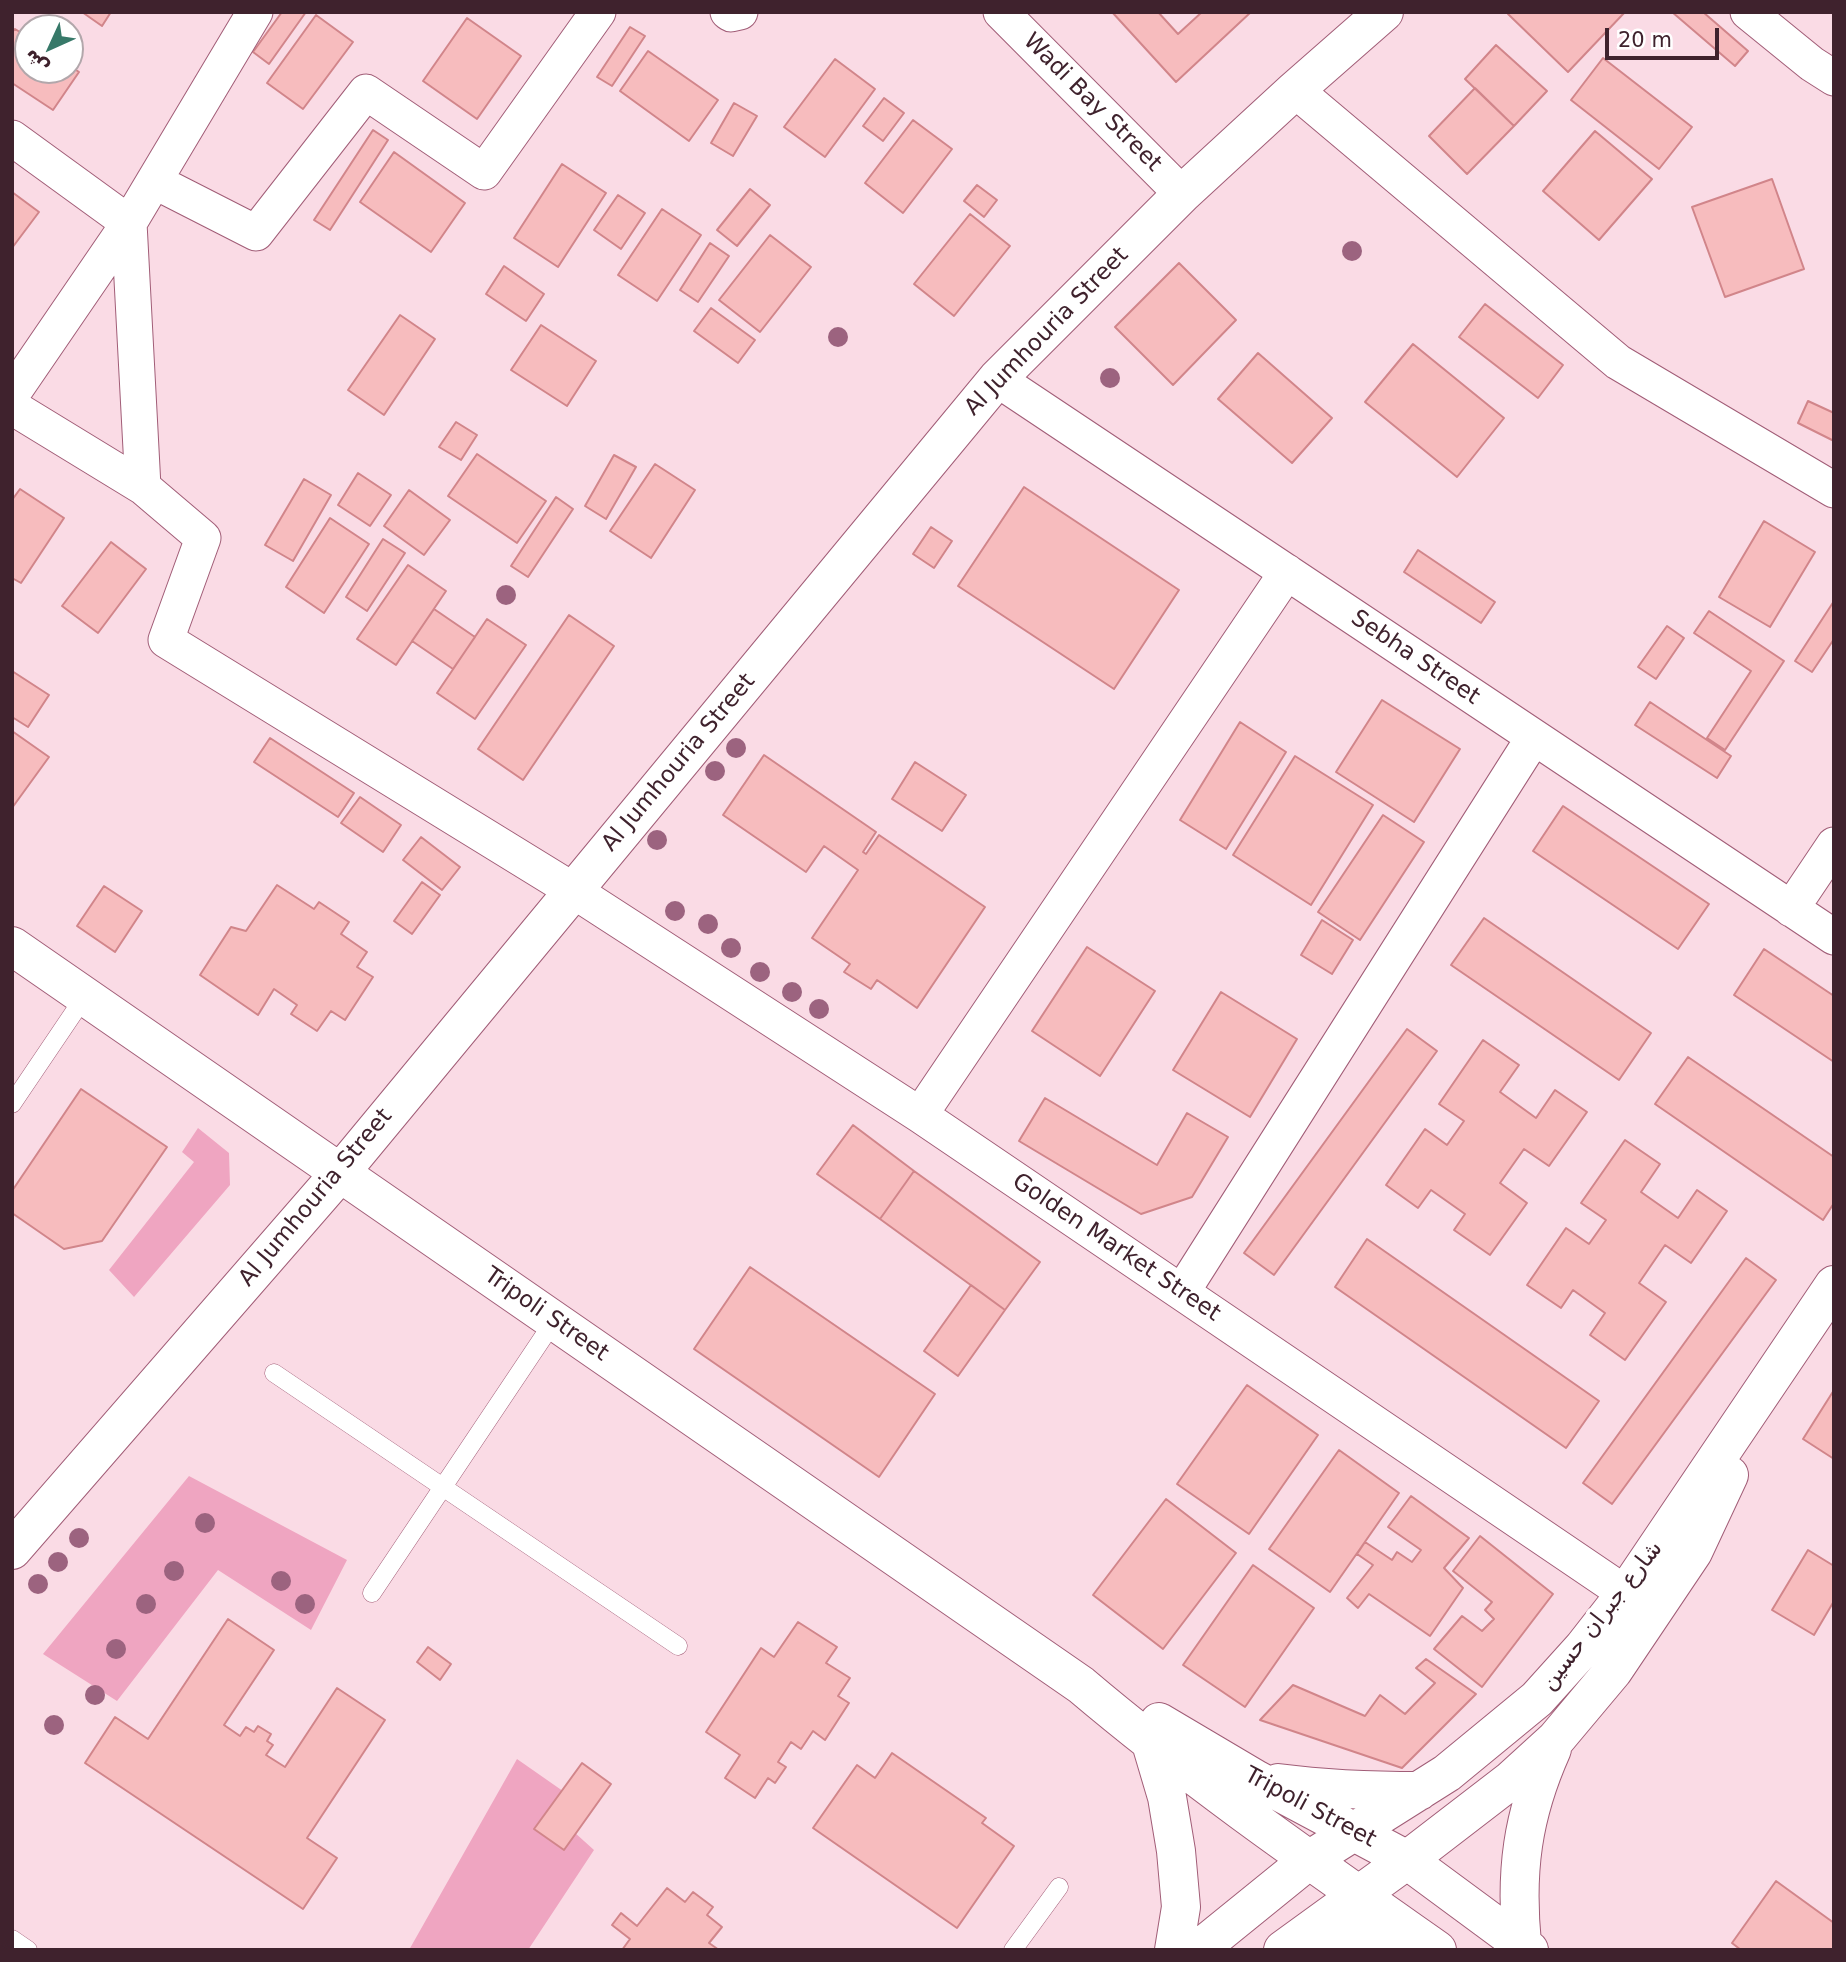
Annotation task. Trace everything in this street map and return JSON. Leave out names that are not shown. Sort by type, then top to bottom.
[{"type":"main road","name":"Al Jumhouria Street","points":[[12,1550],[340,1173],[997,379],[1182,194],[1294,90],[1384,12]]},
{"type":"main road","name":"Tripoli Street","points":[[12,946],[1080,1685],[1151,1743],[1309,1860],[1430,1945]]},
{"type":"main road","points":[[1289,1945],[1407,1860],[1511,1780],[1556,1739],[1613,1671],[1639,1603],[1693,1552],[1777,1371],[1834,1285]]},
{"type":"main road","name":"شارع جبران حسين","points":[[1198,1950],[1309,1860],[1447,1773],[1537,1699],[1583,1648],[1639,1603]]},
{"type":"main road","name":"Tripoli Street","points":[[1080,1685],[1159,1722],[1257,1780],[1407,1860],[1526,1947]]},
{"type":"main road","points":[[1526,1947],[1518,1909],[1523,1839],[1534,1793],[1556,1739]]},
{"type":"main road","points":[[1151,1743],[1167,1797],[1176,1852],[1181,1907],[1174,1950]]},
{"type":"main road","points":[[1257,1780],[1365,1791],[1419,1791]]},
{"type":"main road","points":[[1289,1945],[1338,1933],[1359,1932],[1381,1932],[1430,1945]]},
{"type":"street","points":[[12,394],[129,223],[254,12]]},
{"type":"street","points":[[154,181],[256,233],[366,92],[484,172],[598,12]]},
{"type":"street","points":[[728,12],[732,15],[740,12]]},
{"type":"street","name":"Wadi Bay Street","points":[[1001,12],[1182,194]]},
{"type":"street","points":[[1748,12],[1812,64],[1834,78]]},
{"type":"street","points":[[1294,90],[1618,362],[1834,490]]},
{"type":"street","points":[[12,138],[129,223]]},
{"type":"street","points":[[129,223],[143,487]]},
{"type":"street","name":"Sebha Street","points":[[997,379],[1834,937]]},
{"type":"street","points":[[12,407],[143,487]]},
{"type":"street","name":"Golden Market Street","points":[[143,487],[203,538],[166,640],[574,891],[920,1115],[1639,1603]]},
{"type":"street","points":[[920,1115],[1287,572]]},
{"type":"street","points":[[1182,1292],[1534,737]]},
{"type":"street","points":[[1791,909],[1834,845]]},
{"type":"lane","points":[[12,1104],[85,996]]},
{"type":"lane","points":[[372,1593],[554,1321]]},
{"type":"lane","points":[[274,1373],[678,1646]]},
{"type":"lane","points":[[1013,1950],[1059,1887]]},
{"type":"lane","points":[[12,1938],[28,1950]]},
{"type":"shaded area","points":[[198,1128],[229,1153],[230,1185],[134,1297],[109,1270],[194,1162],[182,1152]]},
{"type":"shaded area","points":[[189,1476],[347,1560],[311,1630],[218,1570],[117,1701],[43,1654]]},
{"type":"shaded area","points":[[517,1759],[570,1796],[564,1823],[594,1850],[528,1950],[409,1950]]},
{"type":"building","points":[[82,12],[111,12],[102,26]]},
{"type":"building","points":[[282,12],[306,12],[269,64],[253,52]]},
{"type":"building","points":[[1112,12],[1158,12],[1178,34],[1202,12],[1251,12],[1176,82]]},
{"type":"building","points":[[1625,12],[1568,72],[1508,14]]},
{"type":"building","points":[[1672,12],[1703,12],[1748,51],[1735,66]]},
{"type":"building","points":[[316,15],[353,42],[303,109],[267,83]]},
{"type":"building","points":[[467,18],[521,56],[477,119],[423,81]]},
{"type":"building","points":[[630,27],[645,36],[612,86],[597,77]]},
{"type":"building","points":[[14,30],[14,84],[71,84],[53,110],[12,83]]},
{"type":"building","points":[[1496,45],[1547,91],[1514,126],[1465,79]]},
{"type":"building","points":[[648,51],[718,100],[689,141],[620,91]]},
{"type":"building","points":[[1603,58],[1692,127],[1659,169],[1571,100]]},
{"type":"building","points":[[835,59],[875,89],[825,157],[784,127]]},
{"type":"building","points":[[1475,88],[1514,126],[1467,174],[1429,136]]},
{"type":"building","points":[[884,98],[904,113],[883,141],[863,126]]},
{"type":"building","points":[[734,103],[757,116],[733,156],[711,143]]},
{"type":"building","points":[[913,120],[952,149],[903,213],[865,183]]},
{"type":"building","points":[[373,130],[388,140],[330,230],[314,220]]},
{"type":"building","points":[[1595,131],[1652,179],[1599,240],[1543,191]]},
{"type":"building","points":[[394,152],[465,203],[431,252],[360,202]]},
{"type":"building","points":[[562,164],[606,193],[558,267],[514,238]]},
{"type":"building","points":[[1772,179],[1804,269],[1725,297],[1692,207]]},
{"type":"building","points":[[977,185],[997,200],[984,217],[964,201]]},
{"type":"building","points":[[750,189],[770,205],[737,246],[717,230]]},
{"type":"building","points":[[12,192],[39,212],[12,248]]},
{"type":"building","points":[[618,195],[645,213],[621,249],[594,230]]},
{"type":"building","points":[[662,209],[701,235],[657,301],[618,275]]},
{"type":"building","points":[[970,214],[1010,246],[954,316],[914,284]]},
{"type":"building","points":[[770,235],[811,267],[760,332],[719,300]]},
{"type":"building","points":[[710,243],[729,256],[698,302],[680,290]]},
{"type":"building","points":[[1179,263],[1236,320],[1173,385],[1115,327]]},
{"type":"building","points":[[504,266],[544,294],[526,321],[486,294]]},
{"type":"building","points":[[1485,304],[1563,365],[1538,398],[1459,337]]},
{"type":"building","points":[[711,308],[755,340],[738,363],[694,331]]},
{"type":"building","points":[[400,315],[435,339],[384,415],[348,390]]},
{"type":"building","points":[[541,325],[596,361],[567,406],[511,370]]},
{"type":"building","points":[[1413,344],[1504,418],[1457,477],[1365,402]]},
{"type":"building","points":[[1258,353],[1332,418],[1292,463],[1218,399]]},
{"type":"building","points":[[1808,401],[1834,413],[1834,441],[1798,423]]},
{"type":"building","points":[[456,422],[477,435],[461,460],[439,447]]},
{"type":"building","points":[[477,454],[546,501],[517,543],[448,496]]},
{"type":"building","points":[[614,455],[636,467],[606,519],[585,506]]},
{"type":"building","points":[[655,464],[695,490],[651,558],[610,531]]},
{"type":"building","points":[[358,473],[391,495],[370,526],[338,505]]},
{"type":"building","points":[[304,479],[331,495],[293,561],[265,545]]},
{"type":"building","points":[[1024,487],[1179,590],[1114,689],[958,586]]},
{"type":"building","points":[[20,489],[64,518],[21,583],[12,578],[12,500]]},
{"type":"building","points":[[409,490],[450,520],[424,555],[384,526]]},
{"type":"building","points":[[556,497],[573,509],[528,577],[511,566]]},
{"type":"building","points":[[330,518],[369,544],[324,613],[286,587]]},
{"type":"building","points":[[1764,521],[1815,552],[1770,627],[1719,597]]},
{"type":"building","points":[[931,527],[952,541],[934,568],[913,554]]},
{"type":"building","points":[[383,539],[405,553],[367,611],[346,597]]},
{"type":"building","points":[[111,542],[146,569],[98,633],[62,606]]},
{"type":"building","points":[[1418,550],[1495,602],[1481,623],[1404,572]]},
{"type":"building","points":[[408,565],[446,591],[396,665],[357,639]]},
{"type":"building","points":[[1834,601],[1834,639],[1812,672],[1795,661]]},
{"type":"building","points":[[434,609],[475,637],[453,669],[412,641]]},
{"type":"building","points":[[1709,611],[1784,661],[1725,750],[1707,738],[1751,671],[1694,633]]},
{"type":"building","points":[[569,615],[614,646],[523,780],[478,749]]},
{"type":"building","points":[[487,619],[526,645],[475,719],[437,693]]},
{"type":"building","points":[[1667,626],[1684,638],[1656,679],[1638,667]]},
{"type":"building","points":[[12,671],[49,695],[28,727],[12,717]]},
{"type":"building","points":[[1382,700],[1460,749],[1414,822],[1336,772]]},
{"type":"building","points":[[1650,702],[1731,756],[1717,778],[1635,725]]},
{"type":"building","points":[[1240,722],[1286,752],[1226,849],[1180,820]]},
{"type":"building","points":[[12,731],[49,757],[12,808]]},
{"type":"building","points":[[270,738],[354,793],[338,817],[254,762]]},
{"type":"building","points":[[764,755],[876,832],[863,852],[866,854],[879,835],[985,907],[917,1008],[877,980],[871,989],[844,972],[850,964],[812,938],[858,870],[824,846],[806,872],[723,815]]},
{"type":"building","points":[[1295,756],[1373,805],[1311,905],[1233,855]]},
{"type":"building","points":[[915,762],[966,795],[942,831],[892,799]]},
{"type":"building","points":[[360,797],[401,825],[383,852],[341,823]]},
{"type":"building","points":[[1563,806],[1709,904],[1678,949],[1533,851]]},
{"type":"building","points":[[1383,815],[1424,842],[1360,940],[1318,912]]},
{"type":"building","points":[[421,837],[460,867],[442,890],[403,860]]},
{"type":"building","points":[[422,882],[440,895],[412,934],[394,921]]},
{"type":"building","points":[[277,885],[314,909],[319,902],[349,922],[341,934],[367,952],[357,967],[373,977],[345,1020],[331,1011],[317,1031],[291,1014],[297,1005],[274,989],[258,1015],[200,975],[231,927],[246,931]]},
{"type":"building","points":[[104,886],[142,911],[115,952],[77,926]]},
{"type":"building","points":[[1484,918],[1651,1033],[1619,1080],[1451,965]]},
{"type":"building","points":[[1322,920],[1353,940],[1332,974],[1301,955]]},
{"type":"building","points":[[1087,947],[1155,991],[1100,1076],[1032,1031]]},
{"type":"building","points":[[1764,949],[1834,996],[1834,1062],[1734,995]]},
{"type":"building","points":[[1221,992],[1297,1039],[1250,1117],[1173,1070]]},
{"type":"building","points":[[1407,1029],[1437,1051],[1274,1275],[1244,1253]]},
{"type":"building","points":[[1483,1040],[1519,1065],[1500,1092],[1536,1118],[1555,1090],[1587,1112],[1549,1166],[1524,1149],[1500,1183],[1527,1203],[1490,1255],[1454,1230],[1465,1214],[1431,1190],[1418,1208],[1386,1185],[1425,1129],[1447,1145],[1464,1121],[1439,1104]]},
{"type":"building","points":[[1688,1057],[1834,1157],[1834,1203],[1823,1220],[1655,1104]]},
{"type":"building","points":[[81,1089],[167,1147],[102,1241],[64,1249],[12,1213],[12,1191]]},
{"type":"building","points":[[1045,1098],[1157,1165],[1187,1113],[1228,1137],[1192,1197],[1141,1214],[1019,1141]]},
{"type":"building","points":[[853,1125],[914,1171],[880,1219],[817,1174]]},
{"type":"building","points":[[1625,1140],[1660,1164],[1641,1192],[1678,1218],[1697,1190],[1727,1211],[1691,1263],[1665,1245],[1639,1283],[1666,1302],[1625,1360],[1590,1335],[1605,1313],[1573,1290],[1561,1308],[1527,1285],[1566,1228],[1589,1244],[1606,1220],[1581,1203]]},
{"type":"building","points":[[914,1171],[1040,1262],[1005,1310],[880,1219]]},
{"type":"building","points":[[1367,1239],[1599,1401],[1566,1448],[1335,1287]]},
{"type":"building","points":[[1746,1258],[1776,1280],[1612,1504],[1583,1483]]},
{"type":"building","points":[[750,1267],[935,1394],[879,1477],[694,1349]]},
{"type":"building","points":[[971,1285],[1005,1310],[958,1376],[924,1351]]},
{"type":"building","points":[[1247,1385],[1318,1435],[1249,1534],[1177,1484]]},
{"type":"building","points":[[1834,1390],[1834,1459],[1803,1439]]},
{"type":"building","points":[[1339,1450],[1399,1493],[1330,1592],[1269,1549]]},
{"type":"building","points":[[1411,1496],[1469,1538],[1444,1568],[1463,1588],[1430,1636],[1369,1594],[1358,1608],[1347,1598],[1373,1565],[1357,1554],[1365,1542],[1392,1560],[1397,1552],[1412,1562],[1421,1550],[1388,1527]]},
{"type":"building","points":[[1166,1499],[1236,1553],[1163,1649],[1093,1595]]},
{"type":"building","points":[[1480,1536],[1553,1594],[1482,1687],[1434,1649],[1462,1616],[1482,1631],[1494,1619],[1485,1610],[1492,1602],[1453,1571]]},
{"type":"building","points":[[1808,1550],[1834,1566],[1834,1601],[1814,1635],[1772,1610]]},
{"type":"building","points":[[1253,1565],[1314,1608],[1245,1707],[1183,1665]]},
{"type":"building","points":[[228,1619],[274,1650],[224,1725],[240,1736],[246,1727],[254,1732],[258,1726],[271,1734],[267,1741],[273,1745],[266,1755],[285,1767],[337,1688],[385,1720],[307,1838],[337,1858],[303,1909],[85,1763],[115,1717],[148,1739]]},
{"type":"building","points":[[798,1622],[837,1647],[826,1663],[850,1678],[838,1696],[849,1703],[825,1740],[813,1731],[801,1749],[791,1742],[778,1762],[786,1767],[775,1783],[768,1778],[755,1798],[725,1778],[740,1755],[706,1732],[761,1648],[774,1657]]},
{"type":"building","points":[[428,1647],[451,1664],[440,1680],[417,1662]]},
{"type":"building","points":[[1426,1659],[1476,1694],[1402,1768],[1260,1720],[1293,1685],[1365,1716],[1380,1695],[1405,1714],[1435,1683],[1416,1668]]},
{"type":"building","points":[[892,1753],[986,1818],[982,1823],[1014,1846],[957,1928],[813,1828],[857,1765],[875,1778]]},
{"type":"building","points":[[582,1763],[611,1784],[564,1850],[534,1829]]},
{"type":"building","points":[[1776,1881],[1834,1923],[1834,1950],[1741,1950],[1732,1943]]},
{"type":"building","points":[[667,1888],[685,1902],[693,1892],[713,1907],[707,1915],[722,1927],[709,1943],[719,1950],[622,1950],[630,1939],[612,1925],[621,1913],[637,1926]]}]
